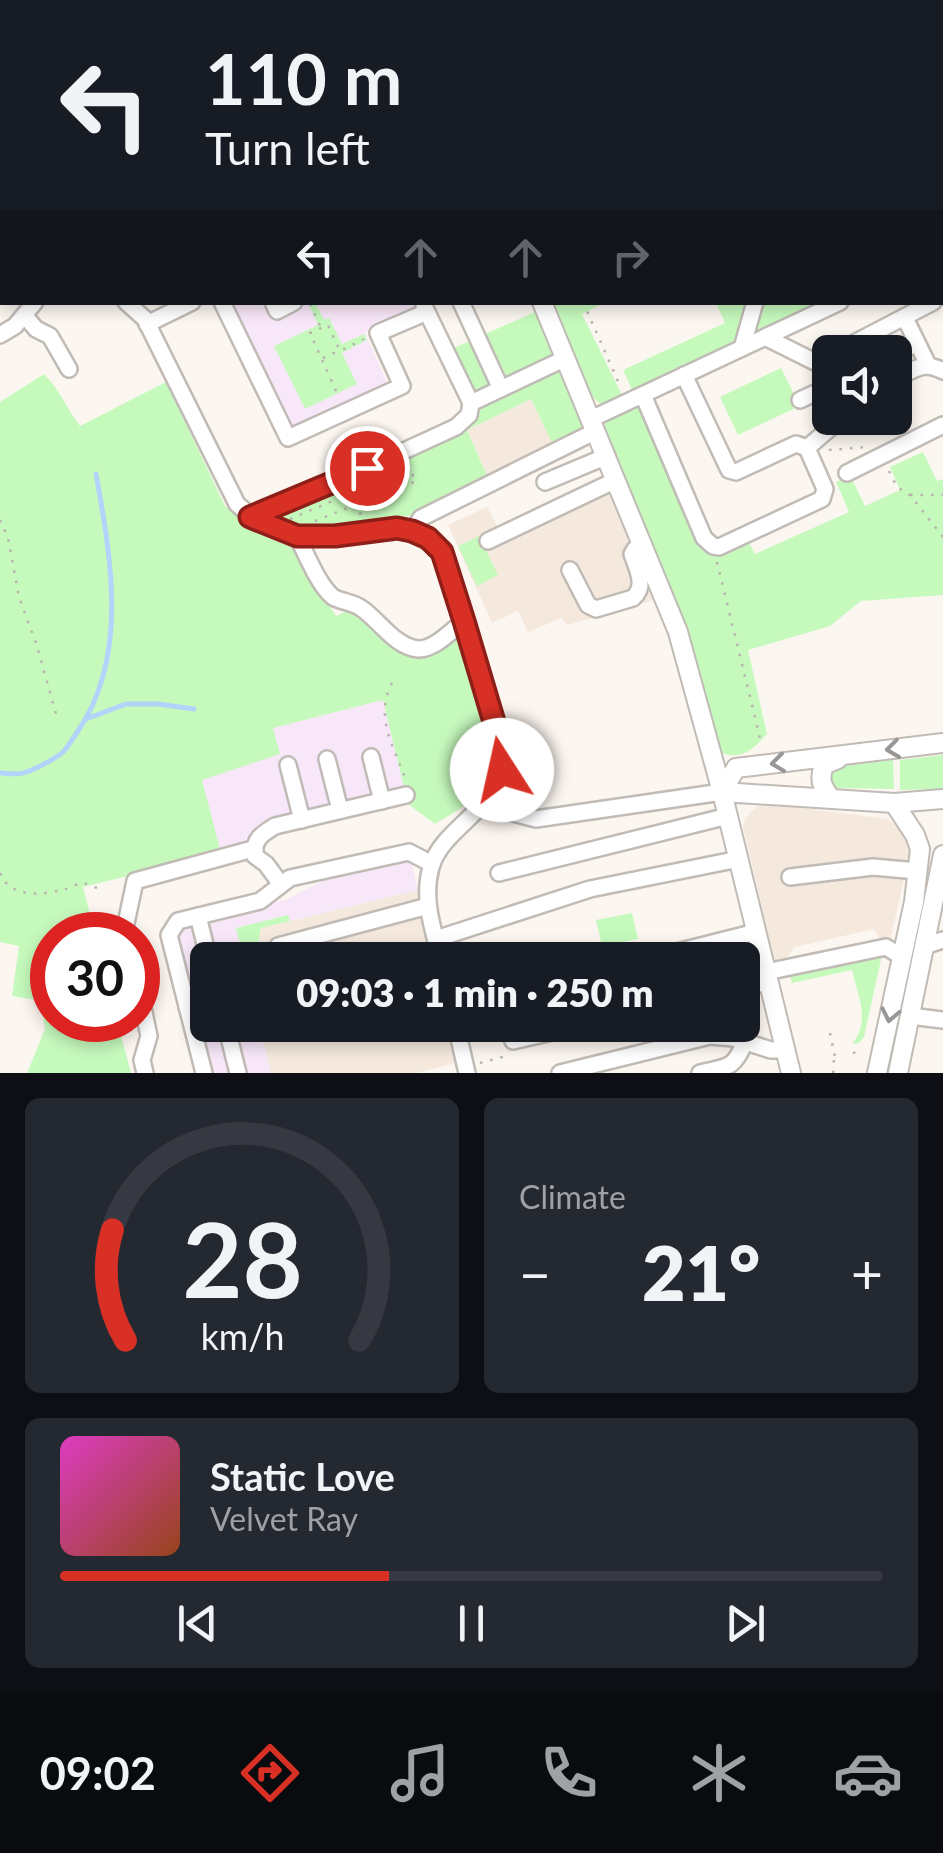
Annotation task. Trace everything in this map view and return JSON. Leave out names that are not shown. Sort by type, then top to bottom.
[{"type":"main road","points":[[543,305],[678,632],[722,792],[790,1073]]},
{"type":"main road","points":[[722,792],[736,768],[941,741]]},
{"type":"main road","points":[[831,798],[820,777],[824,764],[848,754]]},
{"type":"main road","points":[[722,792],[894,803],[943,799]]},
{"type":"main road","points":[[877,1073],[914,902],[920,849],[894,803]]},
{"type":"main road","points":[[898,1073],[943,855]]},
{"type":"street","points":[[0,335],[34,305]]},
{"type":"street","points":[[130,305],[145,318],[237,504],[250,517],[335,536],[397,528],[428,538],[442,552],[500,742],[502,770],[486,802],[446,841],[432,864],[428,906],[437,942]]},
{"type":"street","points":[[147,324],[186,305]]},
{"type":"street","points":[[223,305],[288,438],[402,386],[378,333],[425,307],[471,404],[469,414],[456,428],[388,459],[348,485],[250,517]]},
{"type":"street","points":[[462,305],[501,389]]},
{"type":"street","points":[[742,348],[754,305]]},
{"type":"street","points":[[412,531],[421,518],[594,425],[635,398],[834,305]]},
{"type":"street","points":[[872,335],[928,305]]},
{"type":"street","points":[[25,316],[50,336],[68,369]]},
{"type":"street","points":[[906,318],[917,344],[936,368]]},
{"type":"street","points":[[765,338],[812,360]]},
{"type":"street","points":[[912,346],[917,344]]},
{"type":"street","points":[[471,404],[566,358]]},
{"type":"street","points":[[684,375],[728,470],[732,472],[796,444],[808,447]]},
{"type":"street","points":[[800,400],[812,394]]},
{"type":"street","points":[[635,398],[704,538],[712,546],[719,547],[822,499],[825,489],[808,447]]},
{"type":"street","points":[[847,474],[875,451],[943,425]]},
{"type":"street","points":[[808,447],[822,435]]},
{"type":"street","points":[[546,482],[607,456]]},
{"type":"street","points":[[488,541],[616,480]]},
{"type":"street","points":[[299,528],[322,583],[334,598],[363,609],[405,645],[417,649],[430,647],[464,621]]},
{"type":"street","points":[[570,570],[588,604],[596,608],[633,598],[640,588],[640,574],[632,554],[634,549],[644,546]]},
{"type":"street","points":[[372,757],[382,801]]},
{"type":"street","points":[[326,758],[340,810]]},
{"type":"street","points":[[288,765],[302,820]]},
{"type":"street","points":[[486,802],[536,819],[722,792]]},
{"type":"street","points":[[280,883],[255,856],[257,839],[264,832],[275,826],[406,795]]},
{"type":"street","points":[[499,872],[728,816]]},
{"type":"street","points":[[128,912],[135,881],[254,851]]},
{"type":"street","points":[[204,1073],[169,935],[178,921],[260,901],[290,878],[409,852],[432,864]]},
{"type":"street","points":[[436,938],[590,889],[739,859]]},
{"type":"street","points":[[790,877],[874,866],[918,871]]},
{"type":"street","points":[[293,942],[428,906]]},
{"type":"street","points":[[198,916],[205,942]]},
{"type":"street","points":[[717,942],[756,932]]},
{"type":"street","points":[[924,946],[943,940]]},
{"type":"street","points":[[760,980],[886,946],[902,957]]},
{"type":"street","points":[[910,1016],[943,1020]]},
{"type":"street","points":[[145,1073],[142,1060],[146,1042]]},
{"type":"street","points":[[230,1042],[238,1073]]},
{"type":"street","points":[[460,1042],[467,1073]]},
{"type":"street","points":[[560,1073],[686,1042]]},
{"type":"street","points":[[700,1073],[731,1066],[745,1042],[785,1050]]},
{"type":"path","points":[[311,305],[321,328]]},
{"type":"path","points":[[584,305],[635,398]]},
{"type":"path","points":[[336,391],[310,333],[328,325],[340,351]]},
{"type":"path","points":[[322,358],[378,333]]},
{"type":"path","points":[[808,447],[875,451],[897,487],[910,495],[943,537]]},
{"type":"path","points":[[378,496],[299,528],[287,517],[348,485],[373,484],[378,496],[387,500],[398,487],[388,459]]},
{"type":"path","points":[[398,487],[416,481],[408,466]]},
{"type":"path","points":[[348,485],[368,532]]},
{"type":"path","points":[[910,495],[943,495]]},
{"type":"path","points":[[0,520],[8,538],[19,597],[58,721]]},
{"type":"path","points":[[313,526],[323,526]]},
{"type":"path","points":[[712,546],[761,742]]},
{"type":"path","points":[[392,682],[382,712],[407,783],[406,795]]},
{"type":"path","points":[[0,872],[3,881],[14,890],[32,894],[81,883],[98,888]]},
{"type":"path","points":[[830,1033],[835,1057],[833,1073]]},
{"type":"path","points":[[482,1073],[479,1063],[502,1057],[512,1042]]},
{"type":"shaded area","points":[[232,305],[271,305],[276,315],[298,305],[316,305],[318,325],[275,346],[342,352],[329,319],[324,320],[317,305],[421,307],[365,333],[390,389],[291,434]]},
{"type":"shaded area","points":[[532,399],[554,447],[489,480],[467,430]]},
{"type":"shaded area","points":[[607,474],[658,599],[567,625],[562,618],[528,632],[518,611],[492,623],[448,525],[487,507],[497,526]]},
{"type":"shaded area","points":[[383,700],[405,792],[265,823],[237,847],[221,853],[201,780],[279,754],[272,728]]},
{"type":"shaded area","points":[[764,803],[887,819],[902,829],[910,846],[909,857],[890,941],[881,941],[874,929],[795,947],[784,961],[775,963],[743,827],[745,819]]},
{"type":"shaded area","points":[[411,860],[418,890],[290,921],[288,915],[237,928],[240,942],[190,942],[190,988],[177,936],[189,924],[285,900],[327,879]]},
{"type":"shaded area","points":[[418,890],[431,942],[258,942],[261,928]]},
{"type":"shaded area","points":[[203,1042],[263,1042],[271,1073],[211,1073]]},
{"type":"shaded area","points":[[263,1042],[454,1042],[459,1062],[417,1073],[271,1073]]},
{"type":"green space","points":[[309,305],[316,305],[324,320],[329,318],[342,344],[364,334],[367,340],[342,353],[357,384],[305,409],[274,346],[318,325]]},
{"type":"green space","points":[[552,305],[600,305],[582,314],[623,397],[610,405],[601,405],[571,357]]},
{"type":"green space","points":[[717,305],[822,305],[633,392],[623,370],[725,323]]},
{"type":"green space","points":[[535,312],[587,430],[554,447],[531,399],[467,430],[489,480],[427,513],[314,529],[285,526],[279,518],[282,509],[416,450],[480,401],[454,348]]},
{"type":"green space","points":[[781,368],[800,406],[738,435],[720,397]]},
{"type":"green space","points":[[44,374],[80,426],[166,382],[225,506],[261,535],[293,548],[336,616],[351,609],[377,633],[416,655],[455,635],[482,709],[492,750],[493,767],[485,787],[466,805],[435,824],[408,804],[383,700],[273,728],[280,754],[202,780],[221,853],[83,887],[89,912],[30,912],[30,999],[12,996],[19,946],[0,942],[0,402]]},
{"type":"green space","points":[[637,402],[704,547],[746,537],[755,554],[849,512],[836,482],[850,475],[865,506],[900,490],[890,467],[923,452],[937,481],[943,479],[943,595],[861,601],[830,626],[748,650],[767,734],[742,754],[722,753],[718,746],[687,627],[605,430],[608,415]]},
{"type":"green space","points":[[479,536],[498,575],[477,586],[458,546]]},
{"type":"green space","points":[[943,755],[943,789],[900,790],[900,760]]},
{"type":"green space","points":[[893,760],[894,789],[836,788],[827,776],[834,767]]},
{"type":"green space","points":[[632,913],[638,939],[601,942],[596,920]]},
{"type":"green space","points":[[288,915],[290,921],[261,928],[258,942],[240,942],[236,928]]},
{"type":"green space","points":[[882,955],[864,1037],[859,1043],[852,1044],[862,1017],[852,970],[792,983],[790,975]]},
{"type":"green space","points":[[40,1042],[123,1042],[131,1073],[27,1073]]},
{"type":"waterway","points":[[0,773],[27,772],[64,751],[94,702],[104,671],[112,606],[107,539],[96,474]]},
{"type":"waterway","points":[[86,719],[126,704],[194,709]]},
{"type":"route","points":[[367,468],[250,517],[297,536],[335,536],[397,528],[428,538],[442,552],[500,742],[502,770]]}]
